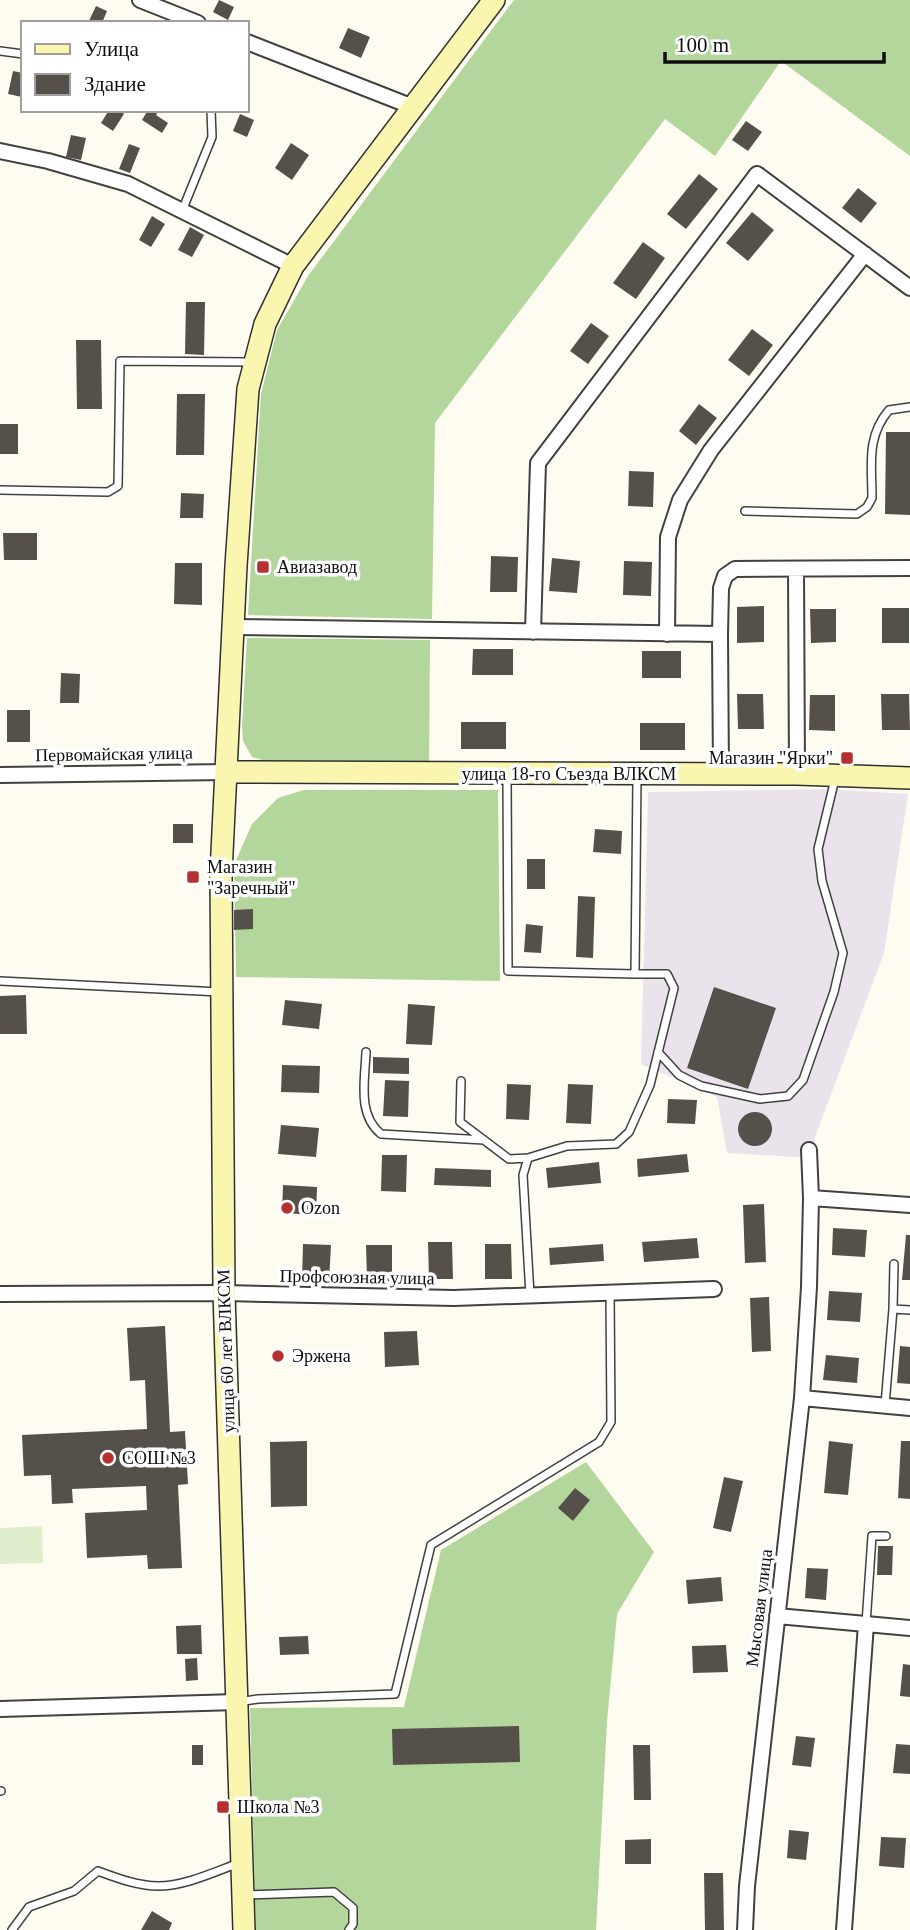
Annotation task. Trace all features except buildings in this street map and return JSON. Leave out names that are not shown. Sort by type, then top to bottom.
[{"type":"street","points":[[140,0],[193,21]]},
{"type":"street","name":"улица 60 лет ВЛКСМ","points":[[244,1930],[223,1293],[221,873],[248,389],[265,324],[293,266],[494,0]]},
{"type":"street","points":[[248,42],[413,107]]},
{"type":"street","points":[[0,151],[48,161],[128,184],[293,266]]},
{"type":"street","points":[[533,632],[538,463],[757,174],[910,288]]},
{"type":"street","points":[[667,634],[668,537],[680,500],[711,450],[865,254]]},
{"type":"street","points":[[721,774],[720,634],[725,576],[734,569],[910,568]]},
{"type":"street","points":[[796,569],[797,774]]},
{"type":"street","points":[[234,626],[720,634]]},
{"type":"street","name":"улица 18-го Съезда ВЛКСМ","points":[[228,772],[836,774],[910,778]]},
{"type":"street","name":"Первомайская улица","points":[[0,775],[228,772]]},
{"type":"street","name":"Мысовая улица","points":[[745,1930],[747,1886],[802,1398],[809,1287],[810,1150]]},
{"type":"street","points":[[811,1198],[910,1205]]},
{"type":"street","name":"Профсоюзная улица","points":[[0,1294],[223,1293],[454,1298],[714,1289]]},
{"type":"street","points":[[802,1398],[910,1408]]},
{"type":"street","points":[[777,1616],[910,1628]]},
{"type":"street","points":[[844,1930],[866,1624]]},
{"type":"street","points":[[0,1709],[237,1702]]},
{"type":"lane","points":[[0,51],[21,54]]},
{"type":"lane","points":[[182,211],[212,136],[211,112]]},
{"type":"lane","points":[[0,490],[108,492],[118,486],[120,361],[255,362]]},
{"type":"lane","points":[[745,511],[857,514],[872,498],[873,438],[878,423],[889,410],[910,407]]},
{"type":"lane","points":[[635,974],[637,773]]},
{"type":"lane","points":[[461,1081],[460,1122],[509,1158],[528,1158],[568,1146],[616,1144],[629,1132],[650,1084],[674,988],[667,974],[508,971],[507,774]]},
{"type":"lane","points":[[658,1052],[679,1075],[701,1086],[760,1099],[788,1096],[803,1080],[834,992],[843,953],[822,881],[818,849],[836,774]]},
{"type":"lane","points":[[0,981],[222,992]]},
{"type":"lane","points":[[366,1052],[364,1110],[371,1126],[381,1134],[484,1140]]},
{"type":"lane","points":[[528,1158],[523,1175],[530,1295]]},
{"type":"lane","points":[[885,1405],[894,1264]]},
{"type":"lane","points":[[237,1702],[394,1694],[431,1545],[599,1442],[611,1422],[610,1292]]},
{"type":"lane","points":[[893,1309],[910,1310]]},
{"type":"lane","points":[[866,1624],[872,1536],[886,1536]]},
{"type":"lane","points":[[12,1930],[29,1908],[74,1891],[98,1871],[123,1881],[159,1886],[200,1878],[243,1861]]},
{"type":"lane","points":[[243,1895],[334,1892],[353,1908],[354,1924],[349,1930]]},
{"type":"shaded area","points":[[827,789],[908,794],[884,953],[815,1137],[814,1158],[727,1153],[717,1097],[641,1064],[648,792]]},
{"type":"green space","points":[[514,0],[910,0],[910,156],[781,61],[715,156],[665,119],[435,423],[432,619],[248,615],[261,394],[277,330],[308,276]]},
{"type":"green space","points":[[247,638],[430,640],[429,766],[275,764],[252,757],[243,741],[242,725]]},
{"type":"green space","points":[[304,790],[498,790],[500,981],[236,977],[234,865],[252,824],[278,798]]},
{"type":"green space","points":[[586,1462],[654,1552],[617,1614],[607,1722],[596,1930],[256,1930],[250,1708],[404,1707],[441,1550]]},
{"type":"green space","points":[[42,1526],[43,1563],[0,1564],[0,1528]]},
{"type":"place","name":"Авиазавод","points":[[263,567]]},
{"type":"place","name":"Магазин \"Ярки\"","points":[[847,758]]},
{"type":"place","name":"Магазин \"Заречный\"","points":[[193,877]]},
{"type":"place","name":"Ozon","points":[[287,1208]]},
{"type":"place","name":"Эржена","points":[[278,1356]]},
{"type":"place","name":"СОШ №3","points":[[108,1458]]},
{"type":"place","name":"Школа №3","points":[[223,1807]]}]
